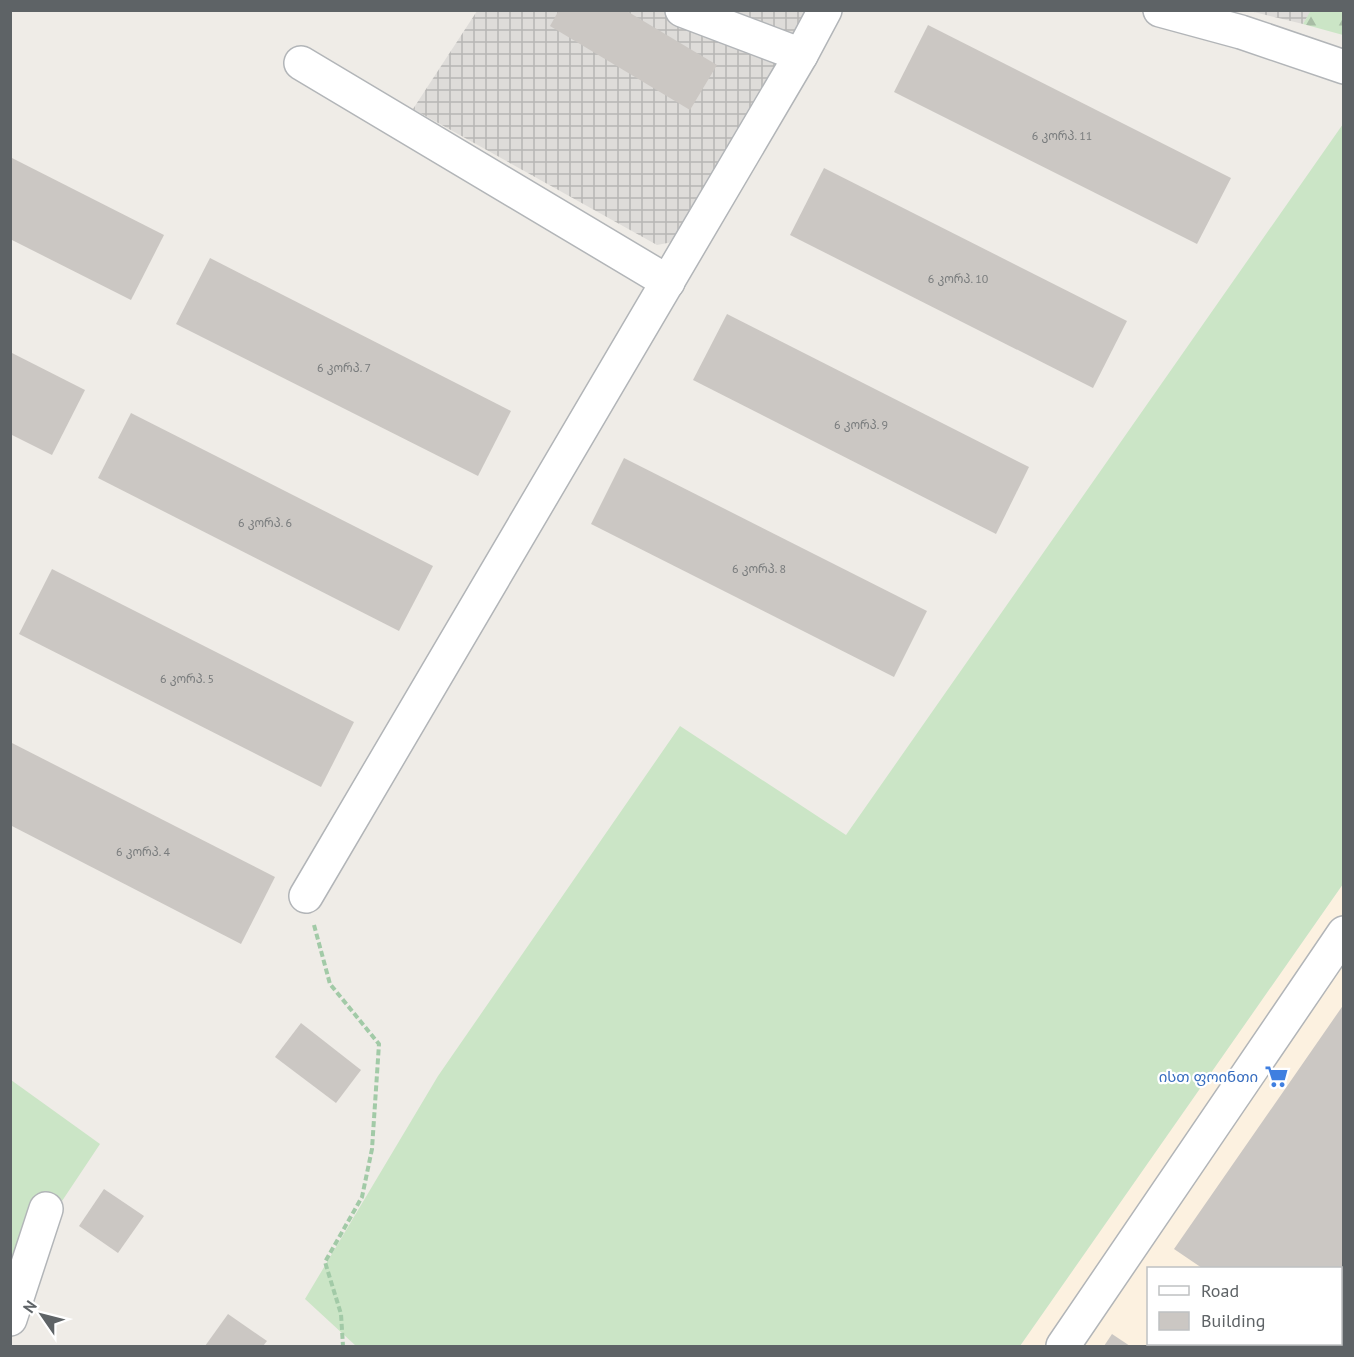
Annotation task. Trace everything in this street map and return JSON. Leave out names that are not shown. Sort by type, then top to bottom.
[{"type":"street","points":[[682,10],[801,55]]},
{"type":"street","points":[[306,896],[801,55],[825,10]]},
{"type":"street","points":[[1160,10],[1241,32],[1344,67]]},
{"type":"street","points":[[301,63],[668,282]]},
{"type":"street","points":[[1063,1347],[1344,933]]},
{"type":"street","points":[[10,1320],[46,1209]]},
{"type":"path","points":[[306,896],[330,984],[379,1044],[372,1149],[362,1197],[325,1262],[341,1314],[343,1347]]},
{"type":"shaded area","points":[[477,11],[806,11],[683,240],[657,245],[413,109]]},
{"type":"shaded area","points":[[1250,11],[1311,11],[1303,24]]},
{"type":"shaded area","name":"ისთ ფოინთი","points":[[1343,884],[1343,1346],[1020,1346]]},
{"type":"green space","points":[[1311,10],[1343,11],[1343,35],[1303,24]]},
{"type":"green space","points":[[1343,124],[1343,884],[1020,1346],[356,1346],[305,1299],[438,1076],[680,726],[846,835]]},
{"type":"green space","points":[[11,1080],[100,1144],[62,1201],[42,1192],[11,1283]]},
{"type":"building","points":[[559,10],[625,10],[717,65],[690,110],[550,26]]},
{"type":"building","points":[[928,25],[1231,178],[1197,244],[894,92]]},
{"type":"building","points":[[10,157],[164,235],[131,300],[10,239]]},
{"type":"building","points":[[824,168],[1127,321],[1093,388],[790,235]]},
{"type":"building","points":[[210,258],[511,411],[478,476],[176,324]]},
{"type":"building","points":[[727,314],[1029,467],[996,534],[693,380]]},
{"type":"building","points":[[10,352],[85,390],[52,455],[10,434]]},
{"type":"building","points":[[131,413],[433,566],[399,631],[98,478]]},
{"type":"building","points":[[624,458],[927,611],[894,677],[591,524]]},
{"type":"building","points":[[52,569],[354,722],[321,787],[19,634]]},
{"type":"building","points":[[10,742],[275,877],[241,944],[10,825]]},
{"type":"building","points":[[1344,1004],[1344,1346],[1185,1346],[1342,1345],[1342,1267],[1201,1267],[1174,1249]]},
{"type":"building","points":[[301,1023],[361,1070],[336,1103],[275,1057]]},
{"type":"building","points":[[104,1189],[144,1216],[118,1253],[79,1226]]},
{"type":"building","points":[[228,1314],[267,1341],[263,1346],[205,1346]]},
{"type":"building","points":[[1112,1334],[1130,1346],[1104,1346]]},
{"type":"place","name":"ისთ ფოინთი","points":[[1276,1076]]}]
